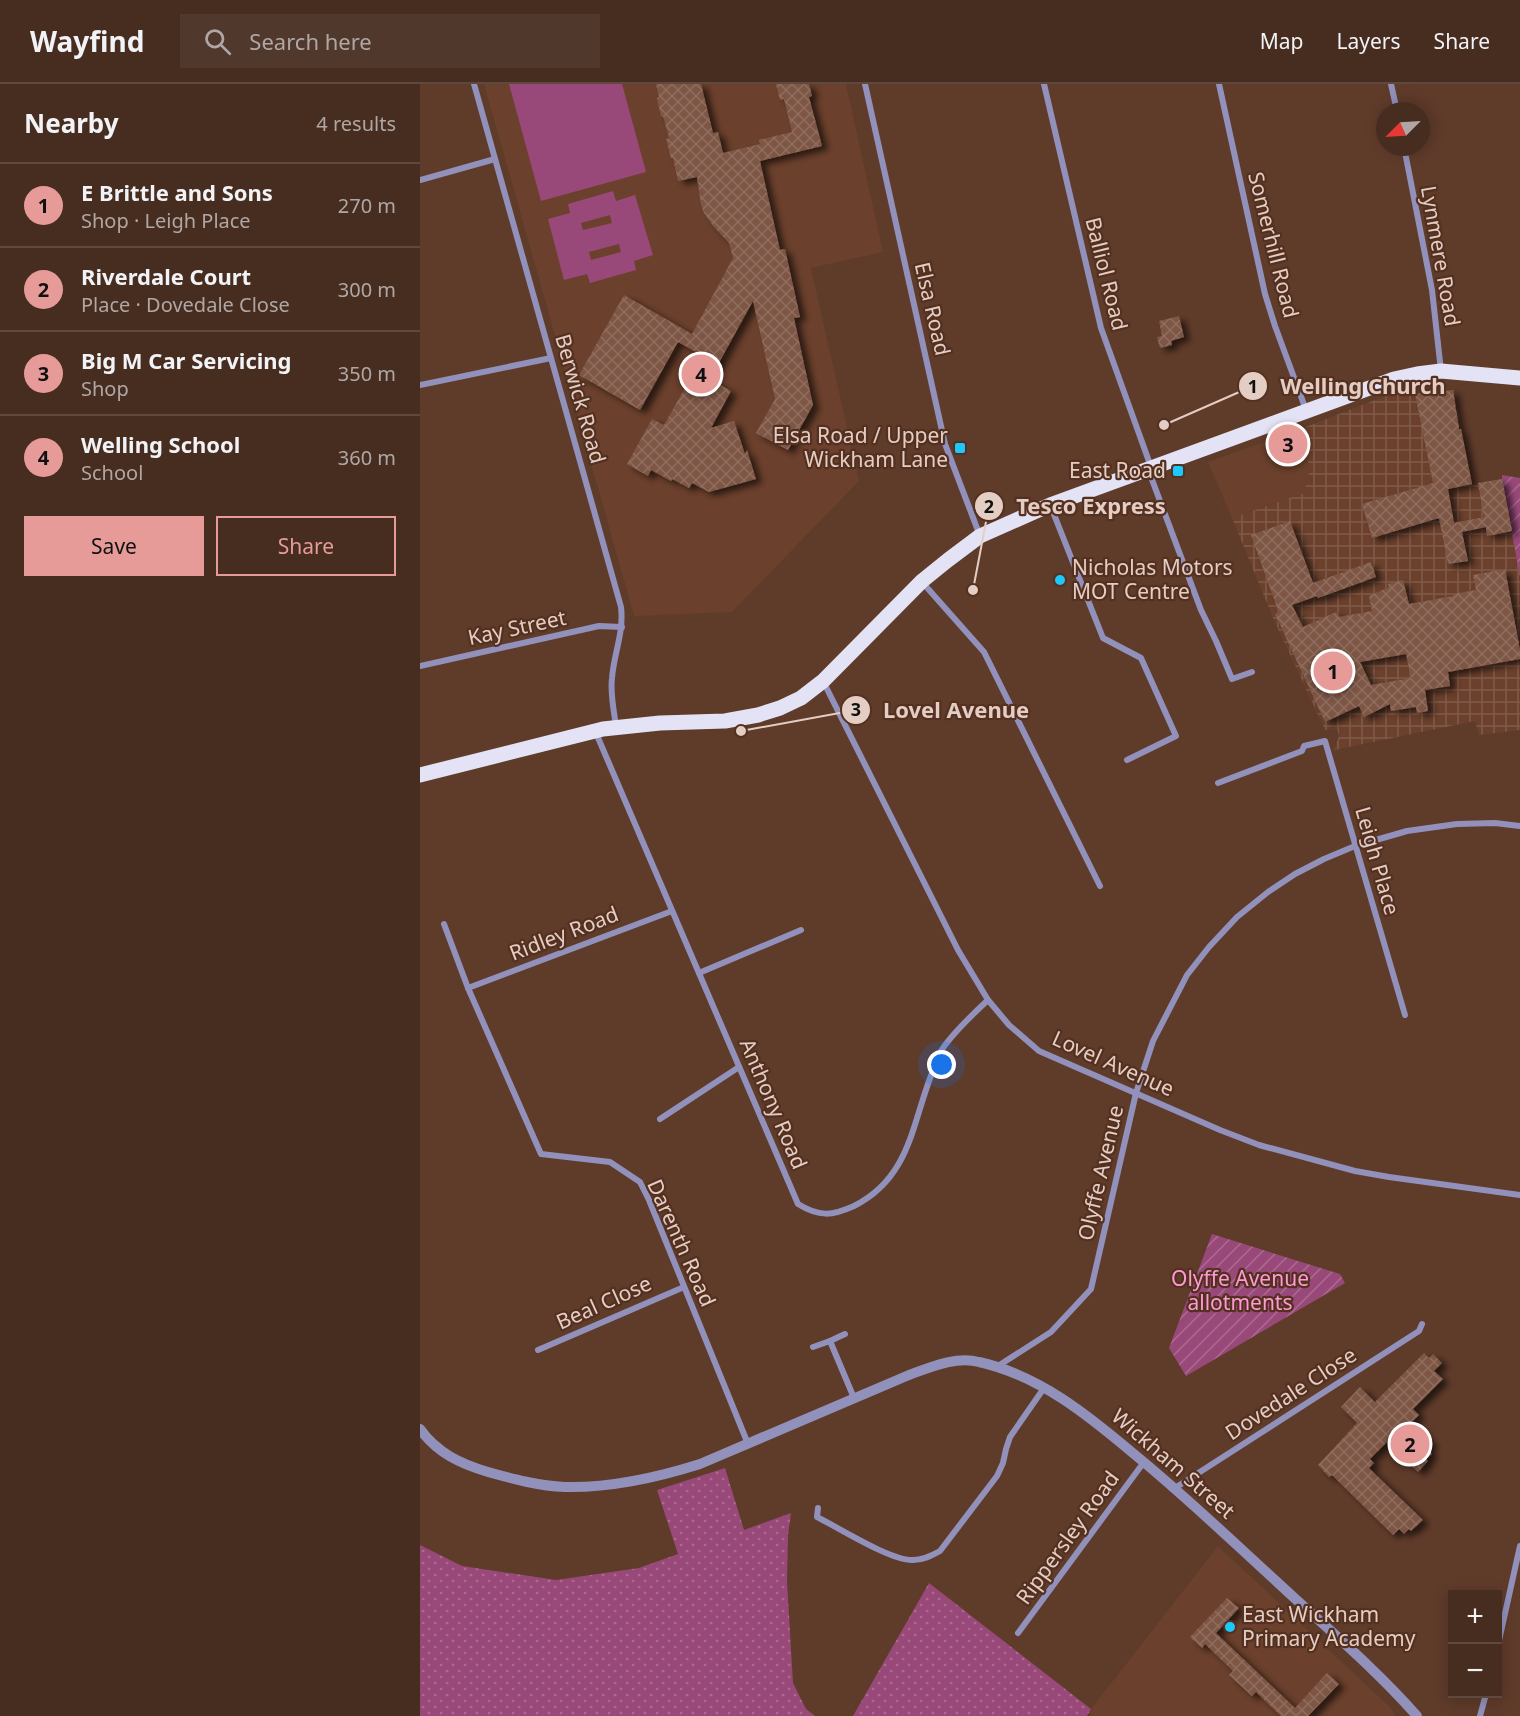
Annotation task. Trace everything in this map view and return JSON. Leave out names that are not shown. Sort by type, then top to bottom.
[{"type":"main road","points":[[420,776],[616,727],[725,721],[780,708],[801,698],[823,681],[922,581],[980,536],[1050,505],[1394,379],[1441,371],[1520,378]]},
{"type":"street","name":"Berwick Road","points":[[474,84],[620,601],[622,627],[612,678],[616,727]]},
{"type":"street","name":"Elsa Road","points":[[865,84],[945,444],[980,536]]},
{"type":"street","name":"Balliol Road","points":[[1044,84],[1101,328],[1150,468]]},
{"type":"street","name":"Somerhill Road","points":[[1219,84],[1268,304],[1306,411]]},
{"type":"street","points":[[1392,84],[1395,102]]},
{"type":"street","name":"Lynmere Road","points":[[1406,156],[1432,290],[1441,371]]},
{"type":"street","points":[[420,180],[495,159]]},
{"type":"street","points":[[420,385],[551,358]]},
{"type":"street","points":[[1150,468],[1202,610],[1232,679],[1252,672]]},
{"type":"street","points":[[1050,505],[1103,638],[1141,658],[1176,736],[1127,760]]},
{"type":"street","points":[[922,581],[984,652],[1100,886]]},
{"type":"street","name":"Kay Street","points":[[420,666],[599,626],[622,627]]},
{"type":"street","name":"Lovel Avenue","points":[[823,681],[943,923],[988,1000],[1009,1025],[1040,1051],[1220,1130],[1259,1144],[1389,1178],[1520,1195]]},
{"type":"street","name":"Anthony Road","points":[[596,731],[798,1203],[809,1211],[823,1214],[839,1213],[860,1203],[877,1190],[894,1172],[904,1155],[927,1086],[942,1051],[973,1013],[988,1000]]},
{"type":"street","name":"Leigh Place","points":[[1218,783],[1302,751],[1304,746],[1325,741],[1405,1015]]},
{"type":"street","name":"Olyffe Avenue","points":[[998,1366],[1051,1332],[1091,1289],[1136,1093],[1153,1041],[1187,975],[1237,917],[1295,874],[1355,846],[1407,831],[1456,824],[1495,823],[1520,826]]},
{"type":"street","name":"Ridley Road","points":[[468,988],[672,911]]},
{"type":"street","name":"Darenth Road","points":[[444,924],[468,988],[541,1154],[610,1162],[640,1182],[748,1444]]},
{"type":"street","points":[[699,973],[801,930]]},
{"type":"street","points":[[660,1119],[739,1067]]},
{"type":"street","name":"Beal Close","points":[[538,1350],[684,1287]]},
{"type":"street","name":"Dovedale Close","points":[[1175,1488],[1419,1331],[1422,1324]]},
{"type":"street","points":[[813,1347],[845,1334]]},
{"type":"street","points":[[830,1341],[854,1398]]},
{"type":"street","name":"Wickham Street","points":[[420,1430],[439,1450],[480,1470],[510,1479],[564,1487],[593,1486],[682,1470],[934,1366],[957,1361],[976,1361],[998,1366],[1044,1388],[1101,1426],[1175,1488],[1417,1716]]},
{"type":"street","points":[[818,1508],[817,1517],[900,1559],[915,1561],[928,1558],[940,1551],[997,1476],[1010,1437],[1044,1388]]},
{"type":"street","name":"Rippersley Road","points":[[1018,1633],[1144,1462]]},
{"type":"street","points":[[1497,1644],[1520,1546]]},
{"type":"street","points":[[1480,1716],[1485,1698]]},
{"type":"shaded area","points":[[484,84],[846,84],[883,252],[811,268],[859,481],[732,612],[634,616]]},
{"type":"shaded area","points":[[1454,390],[1472,484],[1502,479],[1520,576],[1520,730],[1479,735],[1475,721],[1334,750],[1339,736],[1337,729],[1325,730],[1273,618],[1232,518],[1304,493],[1310,469],[1298,430],[1393,393],[1414,395]]},
{"type":"shaded area","points":[[1298,430],[1310,469],[1304,493],[1232,518],[1208,462]]},
{"type":"shaded area","name":"East Wickham Primary Academy","points":[[1218,1546],[1390,1707],[1396,1716],[1089,1716],[1091,1709]]},
{"type":"green space","points":[[509,84],[622,84],[646,172],[541,201]]},
{"type":"green space","points":[[613,191],[616,201],[635,195],[653,255],[634,261],[636,270],[590,283],[587,274],[564,280],[548,219],[570,213],[568,204]],"holes":[[[610,215],[612,223],[583,230],[581,223]],[[619,244],[621,252],[591,260],[589,252]]]},
{"type":"green space","points":[[1502,475],[1520,478],[1520,577],[1502,479]]},
{"type":"green space","name":"Olyffe Avenue allotments","points":[[1212,1234],[1340,1274],[1345,1283],[1186,1376],[1169,1348]]},
{"type":"green space","points":[[725,1468],[744,1530],[791,1513],[787,1582],[793,1683],[806,1709],[815,1716],[420,1716],[420,1545],[462,1566],[556,1580],[639,1568],[678,1554],[657,1490]]},
{"type":"green space","points":[[929,1583],[1091,1709],[1087,1716],[853,1716]]},
{"type":"building","points":[[656,84],[701,84],[713,133],[718,132],[723,153],[760,144],[759,140],[792,132],[784,99],[780,100],[776,84],[809,84],[812,96],[809,97],[822,146],[760,161],[780,250],[785,249],[800,317],[794,318],[813,405],[788,450],[756,433],[775,399],[753,301],[710,379],[731,391],[711,428],[734,421],[745,454],[747,450],[756,479],[709,492],[692,483],[689,488],[651,470],[648,476],[627,464],[652,419],[664,425],[703,356],[678,342],[640,410],[579,375],[624,295],[692,334],[733,258],[729,243],[704,213],[697,177],[678,181],[666,139],[669,138],[663,116],[661,117]]},
{"type":"building","points":[[1179,316],[1184,337],[1171,341],[1172,345],[1160,348],[1157,337],[1162,336],[1159,321]]},
{"type":"building","points":[[1453,390],[1459,429],[1461,429],[1472,484],[1448,489],[1454,523],[1484,517],[1478,483],[1502,479],[1512,531],[1487,536],[1486,527],[1462,532],[1468,561],[1448,564],[1439,518],[1372,538],[1362,504],[1433,483],[1415,394]]},
{"type":"building","points":[[1290,521],[1313,583],[1371,562],[1376,577],[1292,605],[1303,627],[1336,612],[1339,617],[1372,611],[1369,596],[1389,587],[1388,584],[1403,580],[1409,604],[1476,590],[1473,575],[1505,569],[1520,659],[1448,672],[1450,686],[1425,690],[1428,711],[1417,713],[1416,707],[1391,711],[1390,704],[1364,717],[1359,706],[1325,722],[1275,614],[1279,613],[1251,535]],"holes":[[[1406,654],[1411,678],[1371,685],[1360,662]]]},
{"type":"building","points":[[1424,1353],[1429,1358],[1433,1354],[1442,1363],[1434,1371],[1443,1379],[1413,1409],[1419,1415],[1411,1423],[1432,1443],[1427,1449],[1432,1454],[1418,1472],[1387,1442],[1370,1459],[1374,1463],[1369,1468],[1423,1520],[1411,1531],[1409,1529],[1404,1534],[1399,1529],[1393,1535],[1332,1475],[1329,1477],[1318,1465],[1357,1423],[1341,1407],[1360,1387],[1375,1402]]},
{"type":"building","points":[[1227,1598],[1239,1608],[1216,1633],[1295,1708],[1327,1673],[1339,1684],[1308,1716],[1281,1716],[1256,1692],[1252,1696],[1229,1675],[1233,1671],[1205,1644],[1202,1648],[1190,1637]]},
{"type":"place","name":"Welling School","points":[[701,374]]},
{"type":"place","name":"Welling Church","points":[[1164,425]]},
{"type":"place","name":"Big M Car Servicing","points":[[1288,444]]},
{"type":"place","name":"Elsa Road / Upper Wickham Lane","points":[[960,448]]},
{"type":"place","name":"East Road","points":[[1178,471]]},
{"type":"place","name":"Nicholas Motors MOT Centre","points":[[1060,580]]},
{"type":"place","name":"Tesco Express","points":[[973,590]]},
{"type":"place","name":"E Brittle and Sons","points":[[1333,671]]},
{"type":"place","name":"Lovel Avenue","points":[[741,731]]},
{"type":"place","name":"Riverdale Court","points":[[1410,1444]]},
{"type":"place","name":"East Wickham Primary Academy","points":[[1230,1627]]}]
